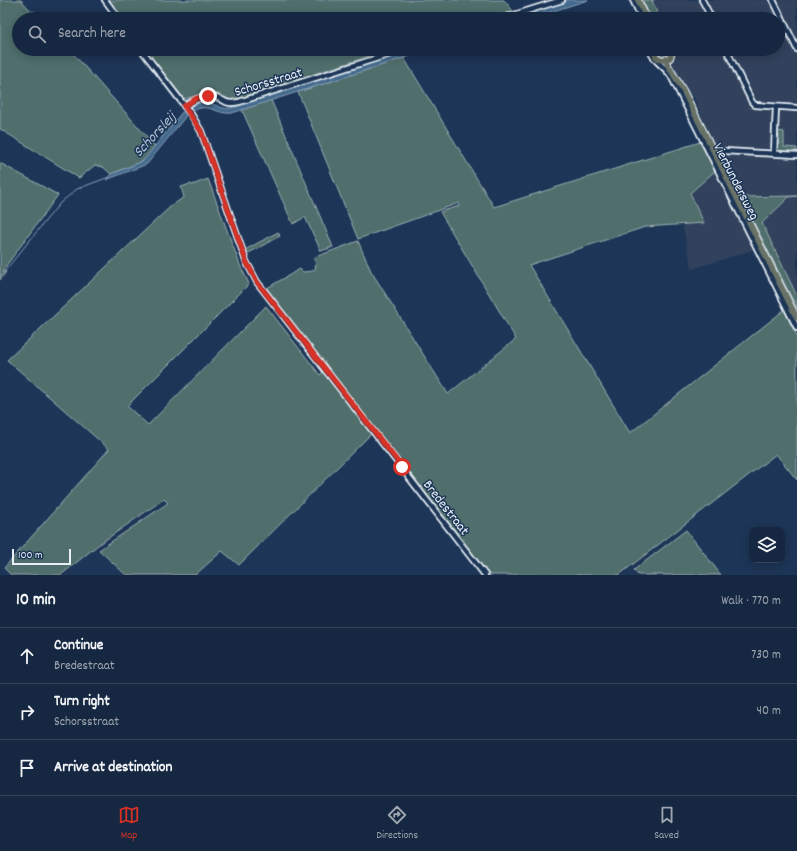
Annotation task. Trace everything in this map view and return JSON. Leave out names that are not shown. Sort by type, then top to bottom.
[{"type":"main road","points":[[638,0],[644,12]]},
{"type":"main road","points":[[656,56],[667,59],[669,56]]},
{"type":"main road","name":"Vierbundersweg","points":[[667,59],[682,93],[751,231],[784,296],[797,318]]},
{"type":"street","points":[[104,0],[113,12]]},
{"type":"street","points":[[524,12],[562,0]]},
{"type":"street","points":[[633,0],[639,12]]},
{"type":"street","points":[[702,0],[708,12]]},
{"type":"street","points":[[773,0],[779,12]]},
{"type":"street","points":[[785,24],[797,49]]},
{"type":"street","name":"Bredestraat","points":[[146,56],[201,131],[246,261],[257,282],[485,575]]},
{"type":"street","name":"Schorsstraat","points":[[184,106],[197,98],[208,96],[215,97],[226,103],[239,102],[384,56]]},
{"type":"street","name":"Vierbundersweg","points":[[652,56],[666,68],[682,93]]},
{"type":"street","points":[[729,56],[752,102],[758,106],[797,108]]},
{"type":"street","points":[[774,154],[776,107]]},
{"type":"street","points":[[724,151],[797,155]]},
{"type":"street","name":"Vierbundersweg","points":[[784,296],[797,328]]},
{"type":"shaded area","points":[[569,0],[588,0],[550,12],[532,12]]},
{"type":"shaded area","points":[[641,0],[797,0],[797,196],[741,197],[702,118],[697,103],[678,76],[668,56],[785,56],[785,12],[647,12]]},
{"type":"shaded area","points":[[394,56],[410,56],[232,113],[226,113],[208,108],[192,111],[190,107],[198,104],[209,103],[221,107],[231,108]]},
{"type":"shaded area","points":[[183,111],[186,116],[147,164],[106,180],[112,174],[143,161]]},
{"type":"shaded area","points":[[719,169],[757,246],[753,250],[692,269],[682,223],[688,192],[695,179]]},
{"type":"shaded area","points":[[789,197],[797,197],[797,296],[762,223]]},
{"type":"green space","points":[[0,0],[21,0],[32,12],[12,12],[12,56],[75,56],[156,147],[143,161],[111,174],[103,167],[95,165],[79,178],[0,129]]},
{"type":"green space","points":[[109,0],[504,0],[513,11],[510,12],[118,12]]},
{"type":"green space","points":[[642,0],[654,0],[652,1],[657,12],[648,12]]},
{"type":"green space","points":[[150,56],[369,56],[240,98],[228,100],[209,93],[183,99]]},
{"type":"green space","points":[[404,58],[494,207],[700,142],[715,171],[690,193],[704,223],[645,227],[529,265],[630,433],[784,310],[797,336],[797,480],[776,454],[619,575],[489,575],[267,288],[300,269],[303,272],[312,271],[315,269],[316,263],[313,258],[358,241],[371,271],[448,394],[516,339],[440,212],[459,206],[459,203],[358,239],[298,92]]},
{"type":"green space","points":[[271,100],[333,247],[321,251],[305,217],[293,224],[242,110]]},
{"type":"green space","points":[[778,131],[784,132],[784,147],[797,148],[797,153],[777,152],[776,145],[779,145],[779,135],[776,134]]},
{"type":"green space","points":[[0,163],[58,195],[3,270],[6,272],[0,280]]},
{"type":"green space","points":[[208,179],[240,265],[249,284],[127,406],[148,425],[266,306],[320,375],[323,372],[371,434],[239,565],[222,551],[195,575],[126,575],[99,550],[168,503],[164,499],[98,545],[61,575],[11,575],[4,568],[109,449],[7,360],[170,207],[184,197],[181,187],[190,184],[192,185]]},
{"type":"green space","points":[[797,196],[789,197],[762,223],[797,296],[797,308],[741,197]]},
{"type":"green space","points":[[278,232],[280,236],[247,254],[245,250]]},
{"type":"green space","points":[[686,530],[721,575],[638,575],[634,570]]},
{"type":"waterway","name":"Schorsleij","points":[[0,277],[60,203],[77,189],[109,177]]},
{"type":"route","points":[[208,96],[197,98],[184,106],[201,131],[246,261],[257,282],[402,467]]}]
